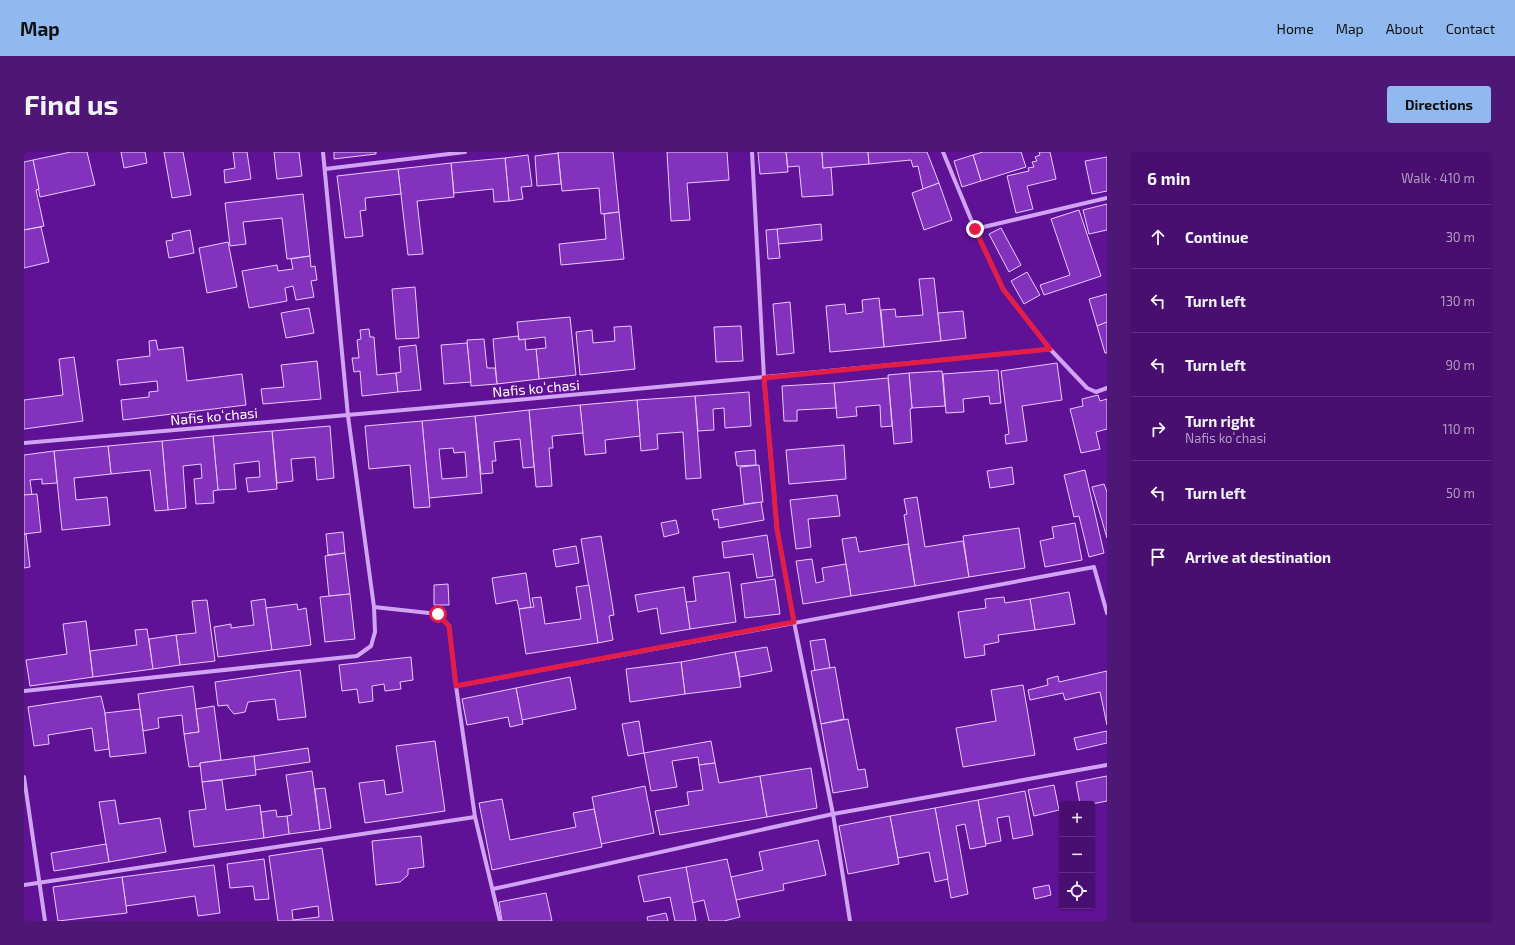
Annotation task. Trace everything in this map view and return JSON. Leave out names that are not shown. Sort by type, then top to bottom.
[{"type":"street","points":[[24,691],[358,656],[371,646],[375,632],[374,607],[348,416],[323,152]]},
{"type":"street","points":[[325,169],[465,152]]},
{"type":"street","points":[[752,152],[764,378],[777,529],[794,622],[833,814],[850,921]]},
{"type":"street","points":[[943,152],[975,229],[1003,289],[1050,349],[1087,388],[1096,392],[1107,388]]},
{"type":"street","points":[[975,229],[1107,198]]},
{"type":"street","name":"Nafis koʻchasi","points":[[24,443],[348,416],[764,378],[1050,349]]},
{"type":"street","points":[[456,686],[1094,567],[1107,613]]},
{"type":"street","points":[[374,607],[438,614],[449,626],[475,817],[500,921]]},
{"type":"street","points":[[493,889],[833,814],[1107,765]]},
{"type":"street","points":[[24,777],[40,883],[44,921]]},
{"type":"street","points":[[24,885],[475,817]]},
{"type":"building","points":[[71,152],[87,152],[95,185],[40,197],[33,160]]},
{"type":"building","points":[[121,152],[145,152],[147,163],[124,168]]},
{"type":"building","points":[[164,152],[183,152],[191,195],[172,198]]},
{"type":"building","points":[[233,152],[247,152],[251,179],[225,183],[224,170],[235,168]]},
{"type":"building","points":[[274,152],[299,152],[302,176],[277,179]]},
{"type":"building","points":[[334,152],[376,152],[376,154],[334,159]]},
{"type":"building","points":[[558,152],[613,152],[619,212],[601,214],[599,188],[562,191]]},
{"type":"building","points":[[667,152],[727,152],[729,180],[687,183],[690,220],[671,221]]},
{"type":"building","points":[[758,152],[786,152],[788,172],[760,174]]},
{"type":"building","points":[[786,152],[822,152],[823,168],[831,167],[833,195],[802,197],[799,166],[788,167]]},
{"type":"building","points":[[822,152],[868,152],[869,164],[823,168]]},
{"type":"building","points":[[868,152],[927,152],[939,183],[923,189],[918,166],[913,167],[911,160],[869,164]]},
{"type":"building","points":[[983,152],[1021,152],[1026,167],[981,181],[973,155]]},
{"type":"building","points":[[1039,152],[1050,152],[1056,179],[1027,186],[1033,209],[1016,213],[1007,176],[1029,171],[1028,168],[1034,167],[1032,162],[1037,161],[1035,157],[1040,155]]},
{"type":"building","points":[[558,153],[561,184],[537,186],[535,156]]},
{"type":"building","points":[[528,155],[532,186],[521,187],[523,199],[509,201],[505,158]]},
{"type":"building","points":[[973,155],[981,181],[962,187],[954,161]]},
{"type":"building","points":[[1107,157],[1107,191],[1092,194],[1085,161]]},
{"type":"building","points":[[505,158],[509,201],[494,202],[493,189],[454,193],[451,163]]},
{"type":"building","points":[[33,160],[39,189],[36,190],[44,226],[24,230],[24,162]]},
{"type":"building","points":[[451,163],[454,197],[417,201],[423,254],[408,255],[398,169]]},
{"type":"building","points":[[398,169],[401,194],[365,198],[366,210],[360,211],[363,236],[345,238],[337,176]]},
{"type":"building","points":[[939,183],[952,220],[924,230],[912,193]]},
{"type":"building","points":[[303,194],[310,256],[287,259],[282,218],[243,222],[246,244],[230,246],[225,203]]},
{"type":"building","points":[[1107,204],[1107,230],[1089,234],[1083,210]]},
{"type":"building","points":[[1079,210],[1101,276],[1044,295],[1040,285],[1070,275],[1051,219]]},
{"type":"building","points":[[619,212],[624,259],[561,265],[559,244],[606,239],[604,214]]},
{"type":"building","points":[[821,224],[822,240],[778,244],[777,229]]},
{"type":"building","points":[[41,227],[49,262],[24,268],[24,230]]},
{"type":"building","points":[[1001,228],[1021,265],[1009,272],[989,234]]},
{"type":"building","points":[[777,229],[780,258],[768,259],[766,230]]},
{"type":"building","points":[[190,230],[194,253],[169,258],[166,241],[173,240],[172,234]]},
{"type":"building","points":[[228,242],[237,287],[207,293],[199,248]]},
{"type":"building","points":[[310,256],[311,267],[315,266],[317,280],[311,281],[314,297],[296,300],[293,286],[285,288],[287,301],[249,308],[242,271],[277,265],[278,271],[293,269],[291,259]]},
{"type":"building","points":[[1027,272],[1040,295],[1024,304],[1011,281]]},
{"type":"building","points":[[934,278],[941,341],[884,347],[881,310],[895,309],[896,317],[923,315],[919,279]]},
{"type":"building","points":[[415,287],[419,338],[396,339],[392,289]]},
{"type":"building","points":[[1107,294],[1107,322],[1097,326],[1089,299]]},
{"type":"building","points":[[879,298],[884,347],[830,352],[826,306],[845,304],[846,314],[863,312],[862,300]]},
{"type":"building","points":[[790,302],[794,353],[777,355],[773,304]]},
{"type":"building","points":[[309,308],[314,333],[286,338],[281,313]]},
{"type":"building","points":[[963,311],[966,338],[941,341],[938,313]]},
{"type":"building","points":[[570,317],[576,375],[539,379],[536,349],[546,348],[545,337],[519,340],[517,322]]},
{"type":"building","points":[[1107,322],[1107,353],[1105,353],[1097,326]]},
{"type":"building","points":[[631,326],[635,369],[580,375],[576,332],[592,330],[593,343],[615,341],[614,327]]},
{"type":"building","points":[[741,326],[743,361],[716,362],[714,327]]},
{"type":"building","points":[[369,329],[370,337],[374,337],[377,375],[396,373],[398,392],[362,396],[360,371],[354,372],[352,358],[359,358],[357,340],[361,339],[360,330]]},
{"type":"building","points":[[518,336],[519,340],[525,339],[526,350],[536,349],[539,379],[497,384],[493,339]]},
{"type":"building","points":[[484,339],[487,368],[495,368],[497,384],[471,386],[467,340]]},
{"type":"building","points":[[156,340],[158,350],[183,347],[187,381],[242,374],[246,405],[123,420],[121,400],[149,397],[149,392],[158,391],[157,381],[120,385],[117,360],[150,356],[149,341]]},
{"type":"building","points":[[467,343],[471,382],[444,384],[441,345]]},
{"type":"building","points":[[416,345],[421,390],[398,392],[396,373],[401,372],[399,347]]},
{"type":"building","points":[[74,357],[83,421],[24,429],[24,400],[63,395],[59,359]]},
{"type":"building","points":[[317,361],[321,399],[263,404],[261,389],[284,387],[281,365]]},
{"type":"building","points":[[1057,363],[1062,400],[1022,406],[1027,441],[1006,444],[1005,435],[1009,434],[1001,371]]},
{"type":"building","points":[[998,370],[1001,403],[990,404],[989,396],[963,399],[964,412],[946,413],[943,374]]},
{"type":"building","points":[[942,371],[945,406],[912,408],[909,373]]},
{"type":"building","points":[[909,373],[912,408],[910,409],[912,442],[894,444],[888,375]]},
{"type":"building","points":[[888,378],[892,426],[881,427],[880,405],[856,407],[857,416],[837,418],[834,383]]},
{"type":"building","points":[[834,383],[836,408],[797,410],[797,421],[784,421],[782,386]]},
{"type":"building","points":[[749,392],[751,426],[725,428],[724,408],[713,409],[714,430],[698,431],[695,396]]},
{"type":"building","points":[[1098,395],[1100,401],[1107,399],[1107,429],[1096,432],[1100,449],[1081,453],[1070,409],[1083,406],[1082,399]]},
{"type":"building","points":[[695,396],[701,478],[686,479],[683,432],[657,434],[658,449],[641,451],[637,400]]},
{"type":"building","points":[[637,400],[640,436],[605,440],[606,453],[585,455],[580,405]]},
{"type":"building","points":[[580,405],[583,433],[552,436],[553,448],[549,448],[552,486],[536,487],[529,410]]},
{"type":"building","points":[[529,410],[534,467],[523,468],[520,439],[494,442],[496,461],[492,461],[493,473],[481,474],[475,416]]},
{"type":"building","points":[[475,416],[482,493],[429,498],[422,421]],"holes":[[[453,448],[454,453],[465,452],[467,477],[442,479],[439,449]]]},
{"type":"building","points":[[422,421],[430,507],[414,508],[410,465],[369,469],[365,426]]},
{"type":"building","points":[[330,426],[334,478],[317,480],[315,457],[291,459],[293,481],[277,483],[272,431]]},
{"type":"building","points":[[272,431],[277,489],[248,492],[246,478],[260,477],[259,461],[234,464],[236,489],[218,490],[213,436]]},
{"type":"building","points":[[213,436],[218,490],[213,491],[214,503],[196,504],[194,479],[202,478],[201,464],[183,466],[186,508],[168,510],[162,441]]},
{"type":"building","points":[[162,441],[168,510],[155,511],[150,470],[111,474],[108,446]]},
{"type":"building","points":[[844,445],[846,479],[789,484],[786,450]]},
{"type":"building","points":[[108,446],[111,474],[74,478],[76,500],[107,497],[110,525],[62,530],[54,451]]},
{"type":"building","points":[[755,450],[756,465],[737,466],[735,452]]},
{"type":"building","points":[[54,451],[57,483],[42,484],[42,479],[30,480],[32,495],[24,495],[24,455]]},
{"type":"building","points":[[759,465],[763,502],[744,504],[740,467]]},
{"type":"building","points":[[1012,467],[1014,484],[990,488],[987,471]]},
{"type":"building","points":[[1085,470],[1104,553],[1089,557],[1079,516],[1074,517],[1064,475]]},
{"type":"building","points":[[1104,484],[1107,492],[1107,538],[1092,487]]},
{"type":"building","points":[[37,494],[41,532],[24,534],[24,495]]},
{"type":"building","points":[[837,495],[840,516],[808,519],[811,547],[796,549],[790,500]]},
{"type":"building","points":[[917,497],[925,547],[963,541],[969,577],[915,586],[904,515],[907,514],[904,499]]},
{"type":"building","points":[[761,502],[764,520],[719,528],[718,519],[714,520],[712,510]]},
{"type":"building","points":[[676,520],[679,533],[664,537],[661,523]]},
{"type":"building","points":[[1075,523],[1082,560],[1045,567],[1040,541],[1054,538],[1052,527]]},
{"type":"building","points":[[1019,528],[1025,568],[969,577],[963,536]]},
{"type":"building","points":[[343,532],[345,553],[328,555],[326,534]]},
{"type":"building","points":[[24,534],[26,534],[30,567],[24,568]]},
{"type":"building","points":[[767,535],[773,576],[757,578],[753,554],[724,558],[722,542]]},
{"type":"building","points":[[601,536],[614,615],[609,616],[613,640],[598,643],[581,539]]},
{"type":"building","points":[[856,537],[859,552],[908,544],[915,586],[851,596],[842,539]]},
{"type":"building","points":[[576,546],[579,563],[556,567],[553,550]]},
{"type":"building","points":[[345,553],[350,594],[329,596],[325,556]]},
{"type":"building","points":[[812,559],[816,583],[824,581],[822,568],[846,564],[851,596],[803,604],[796,561]]},
{"type":"building","points":[[729,572],[736,622],[690,629],[686,602],[696,601],[693,577]]},
{"type":"building","points":[[526,573],[531,607],[519,609],[517,600],[496,604],[492,578]]},
{"type":"building","points":[[775,579],[780,614],[745,618],[741,584]]},
{"type":"building","points":[[448,584],[449,605],[434,605],[434,585]]},
{"type":"building","points":[[589,585],[598,643],[526,654],[519,609],[534,607],[532,598],[541,597],[545,624],[581,619],[576,587]]},
{"type":"building","points":[[684,587],[690,629],[661,634],[657,608],[638,612],[635,595]]},
{"type":"building","points":[[1069,592],[1075,624],[1035,630],[1030,599]]},
{"type":"building","points":[[350,594],[355,639],[325,642],[320,597]]},
{"type":"building","points":[[1004,597],[1005,603],[1030,599],[1035,630],[998,635],[999,642],[984,645],[985,655],[965,658],[958,612],[986,608],[985,599]]},
{"type":"building","points":[[265,599],[272,650],[218,657],[214,627],[231,624],[231,628],[254,625],[251,601]]},
{"type":"building","points":[[207,600],[215,661],[180,665],[176,635],[196,633],[192,601]]},
{"type":"building","points":[[297,604],[298,610],[306,608],[311,645],[272,650],[266,608]]},
{"type":"building","points":[[86,621],[93,677],[30,686],[26,660],[67,654],[63,624]]},
{"type":"building","points":[[147,629],[153,669],[93,677],[90,651],[137,645],[135,630]]},
{"type":"building","points":[[176,635],[180,665],[153,669],[149,639]]},
{"type":"building","points":[[825,639],[830,668],[815,671],[810,641]]},
{"type":"building","points":[[767,647],[772,671],[740,677],[735,652]]},
{"type":"building","points":[[735,652],[741,687],[685,694],[681,662]]},
{"type":"building","points":[[411,657],[413,680],[400,682],[401,689],[385,691],[384,684],[372,686],[373,701],[359,703],[357,689],[342,691],[339,665]]},
{"type":"building","points":[[681,662],[685,694],[630,702],[626,669]]},
{"type":"building","points":[[835,667],[844,719],[821,724],[811,671]]},
{"type":"building","points":[[300,670],[306,717],[278,720],[275,699],[248,702],[245,712],[234,714],[228,705],[218,706],[215,682]]},
{"type":"building","points":[[1107,671],[1107,725],[1100,692],[1065,700],[1063,693],[1030,700],[1028,690],[1048,685],[1047,679],[1058,676],[1059,682]]},
{"type":"building","points":[[570,677],[576,709],[522,720],[516,688]]},
{"type":"building","points":[[1023,685],[1035,755],[963,767],[956,728],[996,721],[991,690]]},
{"type":"building","points":[[193,686],[199,732],[184,734],[182,715],[158,718],[159,728],[143,731],[138,694]]},
{"type":"building","points":[[516,688],[523,724],[510,727],[508,717],[467,725],[462,699]]},
{"type":"building","points":[[101,696],[105,713],[109,749],[95,751],[92,728],[48,735],[49,744],[34,746],[28,707]]},
{"type":"building","points":[[214,706],[221,760],[200,763],[200,766],[189,767],[184,734],[199,732],[196,709]]},
{"type":"building","points":[[140,709],[146,753],[110,757],[105,713]]},
{"type":"building","points":[[848,719],[858,770],[865,769],[868,787],[833,793],[821,724]]},
{"type":"building","points":[[639,721],[644,753],[628,756],[622,724]]},
{"type":"building","points":[[1107,731],[1107,743],[1077,750],[1074,738]]},
{"type":"building","points":[[435,741],[445,811],[365,823],[359,783],[384,780],[386,795],[403,792],[396,746]]},
{"type":"building","points":[[711,741],[715,763],[699,765],[698,757],[672,761],[677,787],[651,791],[644,753]]},
{"type":"building","points":[[308,748],[310,762],[255,770],[254,756]]},
{"type":"building","points":[[254,756],[256,775],[202,782],[200,763]]},
{"type":"building","points":[[715,763],[719,783],[760,776],[767,817],[660,835],[655,811],[689,805],[687,792],[703,790],[699,765]]},
{"type":"building","points":[[811,768],[817,808],[767,817],[760,776]]},
{"type":"building","points":[[312,771],[320,830],[289,834],[287,816],[292,815],[286,775]]},
{"type":"building","points":[[1107,776],[1107,801],[1095,803],[1095,801],[1079,801],[1076,782]]},
{"type":"building","points":[[222,780],[226,810],[260,805],[264,838],[194,847],[189,811],[206,809],[202,782]]},
{"type":"building","points":[[1054,785],[1059,810],[1034,816],[1028,790]]},
{"type":"building","points":[[645,786],[654,833],[601,844],[592,797]]},
{"type":"building","points":[[325,788],[331,828],[320,830],[315,789]]},
{"type":"building","points":[[1025,791],[1033,835],[1013,839],[1009,816],[997,818],[1001,841],[986,844],[978,800]]},
{"type":"building","points":[[502,799],[510,840],[576,827],[573,813],[594,809],[602,847],[492,870],[479,803]]},
{"type":"building","points":[[115,800],[119,824],[160,818],[166,852],[109,862],[99,802]]},
{"type":"building","points":[[978,800],[986,846],[970,849],[965,824],[956,826],[968,894],[951,898],[935,808]]},
{"type":"building","points":[[935,808],[948,879],[935,882],[929,852],[898,858],[890,816]]},
{"type":"building","points":[[276,810],[277,817],[287,816],[289,834],[264,838],[261,812]]},
{"type":"building","points":[[890,816],[899,864],[848,874],[839,826]]},
{"type":"building","points":[[421,836],[424,867],[408,869],[408,875],[400,882],[376,885],[372,841]]},
{"type":"building","points":[[818,840],[826,875],[783,884],[784,890],[736,900],[731,877],[763,870],[759,852]]},
{"type":"building","points":[[106,844],[109,862],[54,871],[51,853]]},
{"type":"building","points":[[322,848],[333,921],[278,921],[269,856]],"holes":[[[318,906],[319,917],[293,920],[292,910]]]},
{"type":"building","points":[[264,859],[269,899],[255,900],[253,886],[230,888],[227,864]]},
{"type":"building","points":[[727,859],[740,917],[724,921],[709,921],[704,900],[692,903],[686,867]]},
{"type":"building","points":[[214,865],[220,913],[198,916],[195,896],[126,906],[122,877]]},
{"type":"building","points":[[686,867],[696,921],[675,921],[670,897],[644,902],[638,876]]},
{"type":"building","points":[[122,877],[127,913],[58,921],[53,887]]},
{"type":"building","points":[[1049,885],[1051,895],[1035,899],[1033,888]]},
{"type":"building","points":[[546,893],[552,921],[502,921],[499,902]]},
{"type":"building","points":[[666,913],[668,921],[648,921],[647,917]]},
{"type":"route","points":[[438,614],[449,626],[456,686],[794,622],[777,529],[764,378],[1050,349],[1003,289],[975,229]]}]
